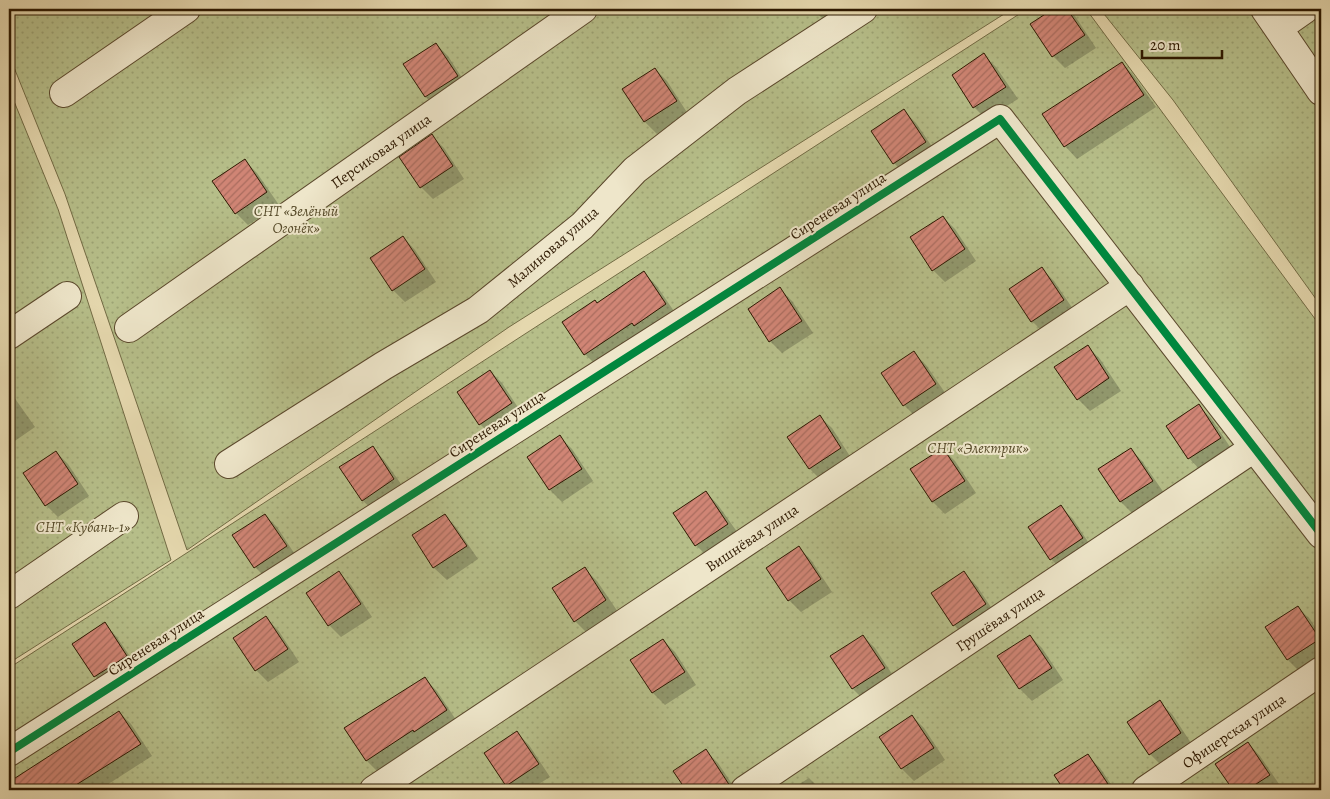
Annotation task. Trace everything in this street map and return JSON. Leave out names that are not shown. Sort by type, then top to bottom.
[{"type":"street","points":[[64,93],[186,9]]},
{"type":"street","name":"Персиковая улица","points":[[130,328],[583,9]]},
{"type":"street","name":"Малиновая улица","points":[[229,464],[383,366],[478,310],[582,226],[635,170],[737,91],[863,9]]},
{"type":"street","points":[[1305,9],[1272,18],[1321,91]]},
{"type":"street","name":"Сиреневая улица","points":[[9,752],[1000,119],[1130,286]]},
{"type":"street","points":[[1130,286],[1321,534]]},
{"type":"street","name":"Вишнёвая улица","points":[[374,790],[1130,286]]},
{"type":"street","points":[[9,335],[67,296]]},
{"type":"street","name":"Грушёвая улица","points":[[745,790],[1254,448]]},
{"type":"street","points":[[9,595],[124,516]]},
{"type":"street","name":"Офицерская улица","points":[[1146,790],[1321,671]]},
{"type":"green space","name":"СНТ «Зелёный Огонёк»","points":[[9,9],[1012,9],[509,327],[187,550],[65,194],[9,55]]},
{"type":"green space","name":"СНТ «Электрик»","points":[[1027,9],[1086,9],[1321,327],[1321,790],[9,790],[9,668]]},
{"type":"green space","points":[[1100,9],[1321,9],[1321,306],[1173,100]]},
{"type":"green space","name":"СНТ «Кубань-1»","points":[[9,89],[58,209],[171,560],[9,663]]},
{"type":"building","points":[[1053,9],[1067,9],[1085,35],[1052,57],[1030,24]]},
{"type":"building","points":[[436,43],[458,76],[425,97],[403,64]]},
{"type":"building","points":[[984,53],[1006,87],[973,108],[952,75]]},
{"type":"building","points":[[1122,62],[1144,95],[1064,147],[1042,114]]},
{"type":"building","points":[[655,68],[677,101],[644,122],[622,89]]},
{"type":"building","points":[[904,109],[926,142],[893,164],[871,131]]},
{"type":"building","points":[[432,134],[453,166],[420,188],[399,157]]},
{"type":"building","points":[[245,159],[267,192],[235,214],[212,181]]},
{"type":"building","points":[[943,216],[965,249],[932,271],[910,237]]},
{"type":"building","points":[[403,236],[425,269],[392,291],[370,258]]},
{"type":"building","points":[[1042,267],[1064,300],[1031,322],[1009,289]]},
{"type":"building","points":[[644,271],[666,304],[634,326],[632,323],[584,355],[562,322],[595,300],[597,303]]},
{"type":"building","points":[[780,287],[802,321],[769,342],[748,309]]},
{"type":"building","points":[[1088,345],[1109,378],[1077,400],[1054,367]]},
{"type":"building","points":[[914,351],[936,384],[903,406],[881,373]]},
{"type":"building","points":[[490,370],[512,403],[479,425],[457,392]]},
{"type":"building","points":[[1199,404],[1221,438],[1188,459],[1166,426]]},
{"type":"building","points":[[820,415],[841,448],[809,469],[787,437]]},
{"type":"building","points":[[560,435],[582,469],[549,490],[527,457]]},
{"type":"building","points":[[373,446],[394,479],[362,501],[339,467]]},
{"type":"building","points":[[943,448],[965,481],[932,502],[910,469]]},
{"type":"building","points":[[1131,448],[1153,481],[1120,502],[1098,469]]},
{"type":"building","points":[[56,451],[78,484],[45,506],[23,473]]},
{"type":"building","points":[[706,491],[728,524],[695,546],[673,513]]},
{"type":"building","points":[[1061,505],[1083,538],[1050,560],[1028,527]]},
{"type":"building","points":[[265,514],[287,546],[254,568],[232,535]]},
{"type":"building","points":[[445,514],[467,546],[433,568],[412,535]]},
{"type":"building","points":[[799,546],[821,579],[788,601],[766,568]]},
{"type":"building","points":[[585,567],[606,600],[574,622],[552,588]]},
{"type":"building","points":[[339,571],[361,604],[328,626],[306,593]]},
{"type":"building","points":[[964,571],[986,604],[953,626],[931,593]]},
{"type":"building","points":[[1298,606],[1320,639],[1287,660],[1265,627]]},
{"type":"building","points":[[266,616],[288,649],[255,671],[233,638]]},
{"type":"building","points":[[105,622],[127,656],[94,677],[72,644]]},
{"type":"building","points":[[863,635],[885,668],[852,689],[830,656]]},
{"type":"building","points":[[1030,635],[1052,668],[1019,689],[997,656]]},
{"type":"building","points":[[663,639],[685,672],[652,693],[630,660]]},
{"type":"building","points":[[425,677],[447,710],[366,761],[344,728]]},
{"type":"building","points":[[1160,700],[1181,733],[1149,755],[1127,722]]},
{"type":"building","points":[[119,711],[141,744],[68,790],[9,790],[9,782]]},
{"type":"building","points":[[912,715],[934,748],[901,769],[879,737]]},
{"type":"building","points":[[517,731],[539,764],[506,786],[484,753]]},
{"type":"building","points":[[1248,742],[1270,775],[1247,790],[1233,790],[1215,764]]},
{"type":"building","points":[[706,749],[730,786],[730,790],[686,790],[673,771]]},
{"type":"building","points":[[1088,754],[1112,790],[1064,790],[1054,775]]},
{"type":"cycle path","points":[[9,752],[1000,119],[1321,534]]}]
